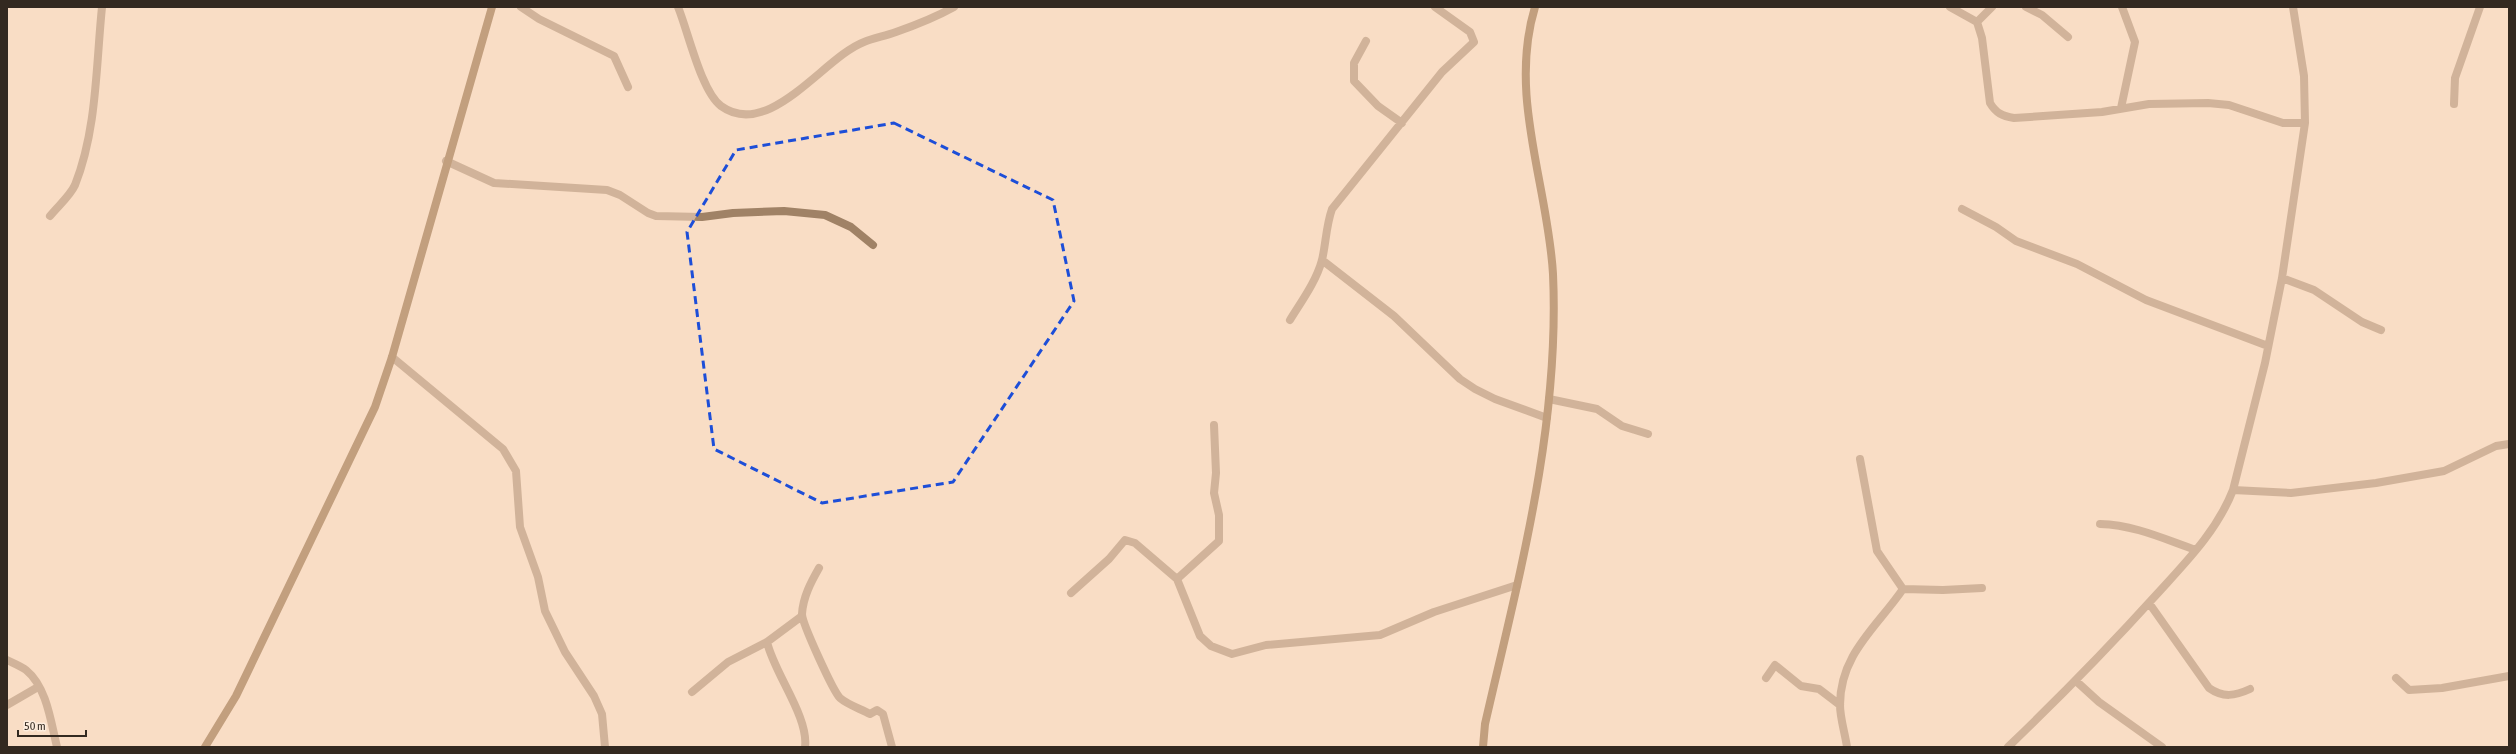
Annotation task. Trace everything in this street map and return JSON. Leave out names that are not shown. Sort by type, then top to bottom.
[{"type":"main road","points":[[205,747],[236,696],[375,407],[392,357],[446,161],[492,7]]},
{"type":"main road","points":[[1484,747],[1485,724],[1517,585],[1542,465],[1549,399],[1552,349],[1553,273],[1544,199],[1528,123],[1525,79],[1530,22],[1535,7]]},
{"type":"street","points":[[50,216],[74,186],[79,169],[96,92],[102,7]]},
{"type":"street","points":[[521,7],[539,19],[614,56],[628,87]]},
{"type":"street","points":[[678,7],[706,84],[714,98],[730,111],[748,114],[768,110],[787,99],[844,54],[863,42],[896,32],[954,7]]},
{"type":"street","points":[[1290,320],[1312,283],[1322,260],[1327,223],[1332,209],[1442,72],[1474,42],[1474,36],[1470,32],[1435,7]]},
{"type":"street","points":[[1950,7],[1977,22],[1982,38],[1990,103],[1995,111],[2002,116],[2014,118],[2149,104],[2208,103],[2229,105],[2283,123],[2305,123]]},
{"type":"street","points":[[1977,22],[1992,7]]},
{"type":"street","points":[[2026,7],[2042,15],[2068,38]]},
{"type":"street","points":[[2121,108],[2135,42],[2122,7]]},
{"type":"street","points":[[2008,747],[2076,681],[2196,550],[2226,507],[2233,490],[2268,346],[2282,278],[2305,123],[2304,76],[2293,7]]},
{"type":"street","points":[[2454,104],[2455,78],[2480,7]]},
{"type":"street","points":[[1366,41],[1354,63],[1354,82],[1378,106],[1402,123]]},
{"type":"street","points":[[446,161],[494,183],[607,190],[620,195],[648,213],[656,216],[702,217],[733,213],[784,211],[825,215],[852,227],[873,245]]},
{"type":"street","points":[[1962,209],[1996,227],[2016,241],[2077,264],[2146,300],[2268,346]]},
{"type":"street","points":[[1322,260],[1394,316],[1470,386],[1495,399],[1547,418]]},
{"type":"street","points":[[2282,278],[2314,290],[2362,322],[2381,330]]},
{"type":"street","points":[[392,357],[494,441],[511,459],[516,471],[520,527],[538,576],[545,611],[565,652],[594,696],[602,714],[604,747]]},
{"type":"street","points":[[1549,399],[1597,408],[1622,426],[1648,434]]},
{"type":"street","points":[[1177,580],[1220,541],[1219,515],[1214,493],[1216,472],[1214,425]]},
{"type":"street","points":[[2233,490],[2291,493],[2376,483],[2444,471],[2496,446],[2509,444]]},
{"type":"street","points":[[1860,459],[1876,551],[1903,589]]},
{"type":"street","points":[[2100,524],[2120,525],[2143,530],[2196,550]]},
{"type":"street","points":[[1071,593],[1109,559],[1125,540],[1135,543],[1177,580],[1200,636],[1211,646],[1232,654],[1266,645],[1380,635],[1434,612],[1517,585]]},
{"type":"street","points":[[818,568],[809,586],[802,616],[836,694],[841,699],[870,714],[877,710],[883,714],[892,747]]},
{"type":"street","points":[[1903,589],[1982,588]]},
{"type":"street","points":[[1847,747],[1840,705],[1845,673],[1850,658],[1903,589]]},
{"type":"street","points":[[2149,602],[2210,688],[2217,694],[2227,696],[2250,689]]},
{"type":"street","points":[[692,692],[728,662],[767,642],[802,616]]},
{"type":"street","points":[[767,642],[775,665],[803,724],[806,739],[805,747]]},
{"type":"street","points":[[7,660],[26,670],[38,687],[49,713],[56,747]]},
{"type":"street","points":[[1766,678],[1775,665],[1801,686],[1819,688],[1840,705]]},
{"type":"street","points":[[2396,678],[2409,690],[2442,688],[2509,676]]},
{"type":"street","points":[[2076,681],[2099,702],[2162,747]]},
{"type":"street","points":[[7,705],[38,687]]},
{"type":"highlighted area","points":[[894,123],[1053,200],[1074,301],[953,482],[822,503],[714,449],[687,232],[736,150]]}]
